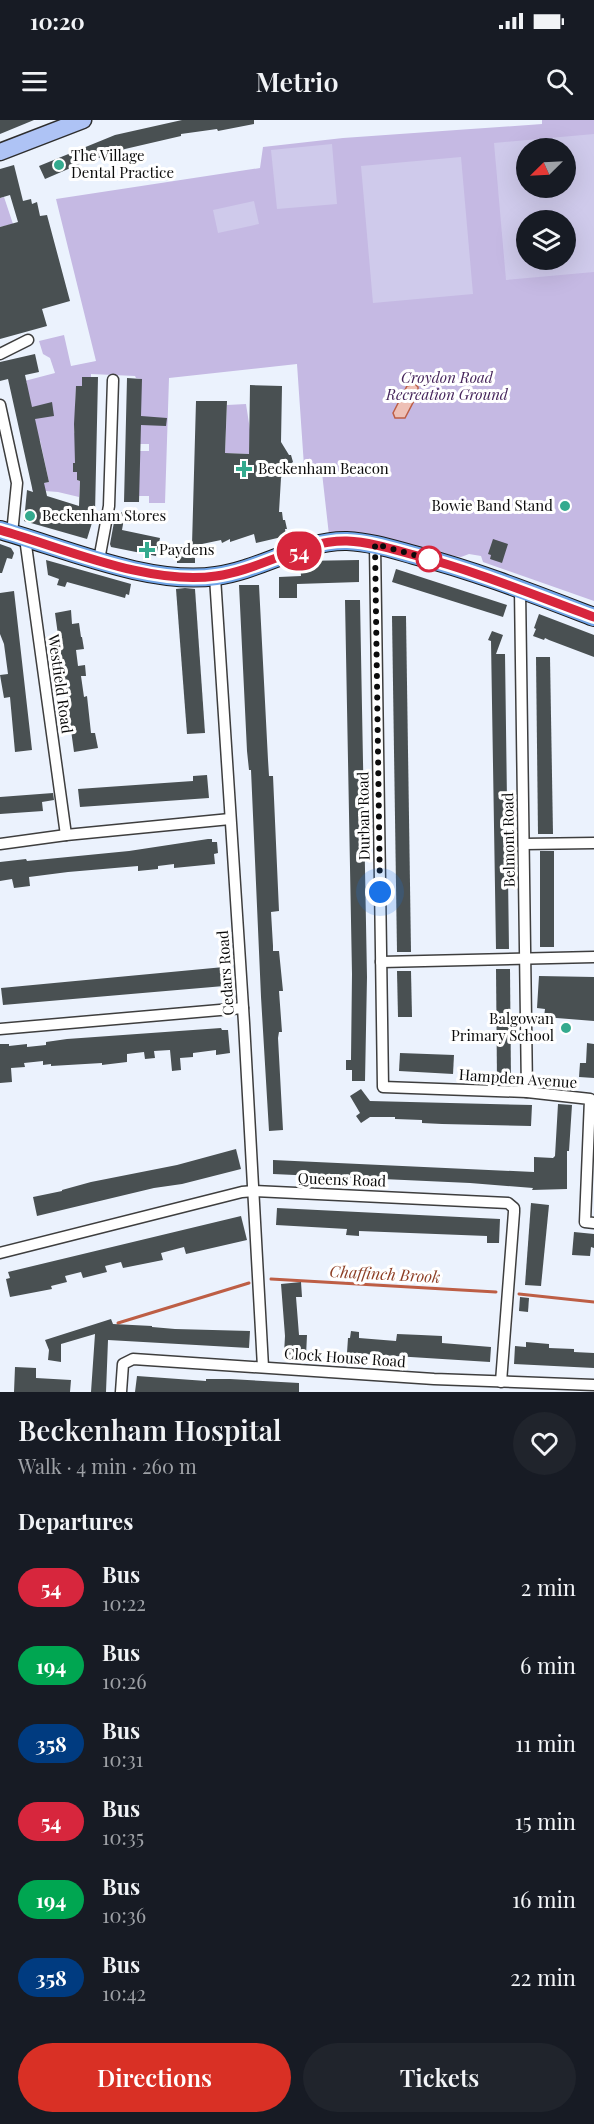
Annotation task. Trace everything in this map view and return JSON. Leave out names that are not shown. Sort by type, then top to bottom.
[{"type":"main road","points":[[12,534],[99,560],[169,576],[215,577],[248,569],[317,545],[346,541],[375,544],[471,570],[594,617]]},
{"type":"street","points":[[0,152],[83,120]]},
{"type":"street","points":[[0,354],[28,340]]},
{"type":"street","points":[[99,560],[109,506],[112,380]]},
{"type":"street","name":"Westfield Road","points":[[0,405],[17,483],[12,534],[66,835]]},
{"type":"street","name":"Durban Road","points":[[375,544],[383,1087]]},
{"type":"street","name":"Cedars Road","points":[[215,577],[243,1008],[263,1367]]},
{"type":"street","name":"Belmont Road","points":[[520,589],[527,1092]]},
{"type":"street","points":[[0,843],[230,819]]},
{"type":"street","points":[[524,844],[594,843]]},
{"type":"street","points":[[381,962],[594,957]]},
{"type":"street","points":[[0,1029],[243,1008]]},
{"type":"street","name":"Hampden Avenue","points":[[383,1087],[527,1092],[590,1099],[585,1222],[594,1223]]},
{"type":"street","name":"Queens Road","points":[[0,1253],[231,1194],[254,1191],[502,1202],[512,1205],[514,1212],[501,1382]]},
{"type":"street","name":"Clock House Road","points":[[121,1392],[123,1364],[129,1360],[501,1382],[594,1385]]},
{"type":"green space","name":"Croydon Road Recreation Ground","points":[[542,120],[594,120],[594,601],[483,562],[481,556],[469,554],[461,557],[329,535],[321,464],[304,466],[297,364],[169,378],[165,503],[149,503],[149,496],[137,496],[134,451],[149,451],[149,444],[140,444],[135,416],[141,414],[141,379],[135,376],[91,374],[91,377],[82,377],[82,386],[76,386],[75,413],[90,413],[74,424],[74,433],[81,433],[80,463],[73,463],[73,472],[88,472],[77,475],[77,480],[80,481],[79,497],[58,492],[32,490],[32,488],[44,486],[44,483],[49,482],[40,440],[34,441],[27,408],[27,382],[17,383],[55,373],[50,358],[43,354],[39,341],[64,335],[71,366],[96,361],[56,199],[260,168],[263,147],[343,138],[542,124]]},
{"type":"green space","points":[[4,197],[13,224],[0,227],[0,198]]},
{"type":"green space","points":[[246,404],[250,430],[249,454],[225,453],[227,405]]},
{"type":"shaded area","points":[[594,134],[594,272],[506,280],[494,143],[516,141],[516,198],[576,198],[576,138],[550,138]]},
{"type":"shaded area","points":[[332,144],[337,204],[277,209],[271,150]]},
{"type":"shaded area","points":[[461,157],[473,294],[373,303],[361,166]]},
{"type":"shaded area","points":[[254,201],[259,224],[218,233],[213,210]]},
{"type":"shaded area","points":[[415,384],[418,387],[418,393],[405,418],[395,418],[393,413],[407,386]]},
{"type":"building","points":[[0,120],[34,120],[0,134]]},
{"type":"building","points":[[182,120],[254,120],[254,124],[218,131],[217,129],[181,134],[181,136],[125,149],[96,159],[96,157],[45,179],[39,166],[115,135]]},
{"type":"building","points":[[14,165],[23,201],[31,199],[32,204],[37,202],[40,216],[47,215],[70,301],[42,309],[47,326],[0,339],[0,227],[18,222],[10,195],[0,198],[0,169]]},
{"type":"building","points":[[35,354],[39,372],[25,375],[32,407],[52,402],[54,416],[35,419],[49,482],[44,483],[47,496],[79,506],[80,481],[77,480],[77,472],[73,472],[76,386],[82,386],[82,377],[98,377],[95,513],[87,539],[24,521],[27,490],[33,492],[8,379],[0,381],[0,362]]},
{"type":"building","points":[[127,378],[142,379],[141,416],[167,418],[166,426],[141,425],[139,502],[124,502]]},
{"type":"building","name":"Beckenham Beacon","points":[[250,385],[282,386],[281,442],[291,455],[293,462],[285,468],[281,478],[279,512],[282,512],[283,520],[285,520],[286,536],[256,543],[254,534],[230,542],[230,539],[222,543],[221,540],[202,544],[202,554],[195,554],[195,563],[177,563],[177,544],[192,545],[196,401],[227,401],[225,453],[249,454]]},
{"type":"building","points":[[116,511],[125,513],[122,530],[160,538],[156,556],[111,547]]},
{"type":"building","points":[[493,539],[508,544],[502,563],[490,559],[491,555],[488,554]]},
{"type":"building","points":[[0,544],[11,548],[14,553],[12,559],[7,558],[2,573],[0,573]]},
{"type":"building","points":[[46,560],[131,584],[129,595],[126,594],[125,598],[67,582],[65,587],[57,585],[59,579],[48,575]]},
{"type":"building","points":[[359,560],[359,582],[297,584],[297,598],[279,598],[279,577],[301,576],[300,561]]},
{"type":"building","points":[[396,569],[507,605],[503,617],[392,582]]},
{"type":"building","points":[[239,585],[259,585],[269,776],[273,776],[279,911],[271,912],[273,951],[279,951],[283,991],[279,991],[282,1032],[279,1032],[278,1038],[283,1130],[269,1131],[251,770],[249,770],[247,751]]},
{"type":"building","points":[[176,589],[195,589],[205,733],[187,734]]},
{"type":"building","points":[[14,591],[32,750],[15,752],[10,697],[4,698],[0,675],[8,674],[4,644],[0,634],[0,593]]},
{"type":"building","points":[[345,600],[360,600],[367,977],[365,1081],[352,1081],[352,1070],[346,1070],[346,1060],[351,1060],[352,974]]},
{"type":"building","points":[[71,610],[72,624],[79,623],[82,637],[84,649],[76,650],[78,666],[85,665],[86,676],[81,676],[84,697],[87,696],[91,733],[95,733],[98,748],[74,752],[55,613]]},
{"type":"building","points":[[539,614],[594,635],[594,657],[545,638],[544,640],[533,636]]},
{"type":"building","points":[[392,616],[406,616],[411,952],[397,952]]},
{"type":"building","points":[[492,631],[503,635],[496,654],[505,654],[509,949],[496,949],[491,641],[488,640]]},
{"type":"building","points":[[536,657],[550,657],[553,834],[538,834]]},
{"type":"building","points":[[207,775],[209,798],[80,807],[78,789],[193,781],[193,776]]},
{"type":"building","points":[[53,793],[54,800],[42,802],[43,811],[0,814],[0,797]]},
{"type":"building","points":[[208,839],[217,842],[218,853],[214,854],[215,864],[174,868],[174,864],[158,866],[158,869],[138,871],[138,866],[68,872],[29,877],[30,886],[14,888],[12,879],[0,881],[0,862],[129,851]]},
{"type":"building","points":[[540,851],[554,851],[554,947],[540,947]]},
{"type":"building","points":[[224,967],[224,986],[3,1005],[1,988]]},
{"type":"building","points":[[496,969],[510,969],[511,1082],[497,1081]]},
{"type":"building","points":[[397,971],[411,971],[412,1017],[398,1017]]},
{"type":"building","points":[[539,976],[594,977],[594,1021],[544,1017],[545,1009],[537,1008]]},
{"type":"building","points":[[221,1028],[228,1030],[230,1053],[216,1055],[216,1050],[193,1053],[193,1057],[180,1058],[181,1070],[172,1071],[170,1050],[154,1051],[155,1058],[145,1059],[144,1052],[127,1054],[127,1062],[102,1065],[102,1063],[51,1066],[51,1064],[43,1065],[43,1061],[24,1063],[25,1067],[11,1068],[12,1082],[0,1083],[0,1044],[9,1044],[9,1046],[27,1044],[27,1047],[67,1039]]},
{"type":"building","points":[[587,1043],[594,1044],[594,1078],[579,1077],[580,1063],[586,1063]]},
{"type":"building","points":[[400,1053],[454,1055],[453,1074],[399,1071]]},
{"type":"building","points":[[361,1089],[370,1101],[532,1105],[531,1126],[422,1123],[422,1120],[395,1119],[395,1117],[370,1117],[361,1123],[356,1116],[360,1113],[350,1096]]},
{"type":"building","points":[[558,1104],[572,1105],[569,1151],[567,1151],[567,1189],[532,1190],[533,1188],[470,1183],[273,1174],[273,1160],[534,1172],[534,1157],[553,1158],[555,1156]]},
{"type":"building","points":[[236,1149],[241,1169],[37,1216],[33,1197],[91,1182],[177,1165]]},
{"type":"building","points":[[531,1203],[549,1205],[541,1286],[525,1285]]},
{"type":"building","points":[[277,1208],[500,1219],[499,1243],[487,1243],[487,1236],[359,1231],[359,1236],[346,1235],[347,1229],[276,1225]]},
{"type":"building","points":[[241,1216],[247,1240],[186,1254],[184,1247],[161,1253],[163,1260],[123,1268],[121,1262],[105,1266],[107,1272],[83,1278],[81,1272],[65,1276],[67,1282],[51,1286],[52,1289],[10,1297],[6,1279],[10,1278],[8,1272]]},
{"type":"building","points":[[574,1232],[594,1234],[594,1248],[591,1247],[590,1256],[572,1255]]},
{"type":"building","points":[[301,1282],[302,1297],[296,1297],[299,1335],[307,1335],[306,1356],[284,1354],[281,1284]]},
{"type":"building","points":[[520,1297],[529,1298],[528,1312],[519,1311]]},
{"type":"building","points":[[111,1319],[113,1324],[175,1329],[250,1331],[249,1348],[108,1340],[106,1392],[91,1392],[95,1334],[61,1344],[61,1362],[48,1360],[49,1350],[45,1340]]},
{"type":"building","points":[[351,1331],[359,1332],[359,1338],[396,1341],[397,1334],[442,1336],[442,1343],[491,1347],[490,1362],[347,1353]]},
{"type":"building","points":[[526,1342],[549,1344],[549,1348],[594,1353],[594,1368],[514,1364],[515,1346],[526,1347]]},
{"type":"building","points":[[15,1367],[36,1368],[36,1378],[71,1380],[70,1392],[14,1392]]},
{"type":"building","points":[[137,1376],[206,1381],[206,1379],[230,1379],[299,1383],[299,1392],[135,1392]]},
{"type":"waterway","name":"Chaffinch Brook","points":[[271,1279],[496,1292]]},
{"type":"waterway","name":"Chaffinch Brook","points":[[118,1323],[249,1283]]},
{"type":"waterway","name":"Chaffinch Brook","points":[[519,1294],[594,1302]]},
{"type":"bus line","name":"54","points":[[0,530],[133,569],[195,578],[236,573],[317,545],[346,541],[375,544],[471,570],[594,617]]},
{"type":"place","name":"The Village Dental Practice","points":[[59,165]]},
{"type":"place","name":"Beckenham Beacon","points":[[244,469]]},
{"type":"place","name":"Bowie Band Stand","points":[[565,506]]},
{"type":"place","name":"Beckenham Stores","points":[[30,516]]},
{"type":"place","name":"Paydens","points":[[147,550]]},
{"type":"place","name":"Balgowan Primary School","points":[[566,1028]]},
{"type":"route","points":[[380,892],[375,544],[429,559]]}]
